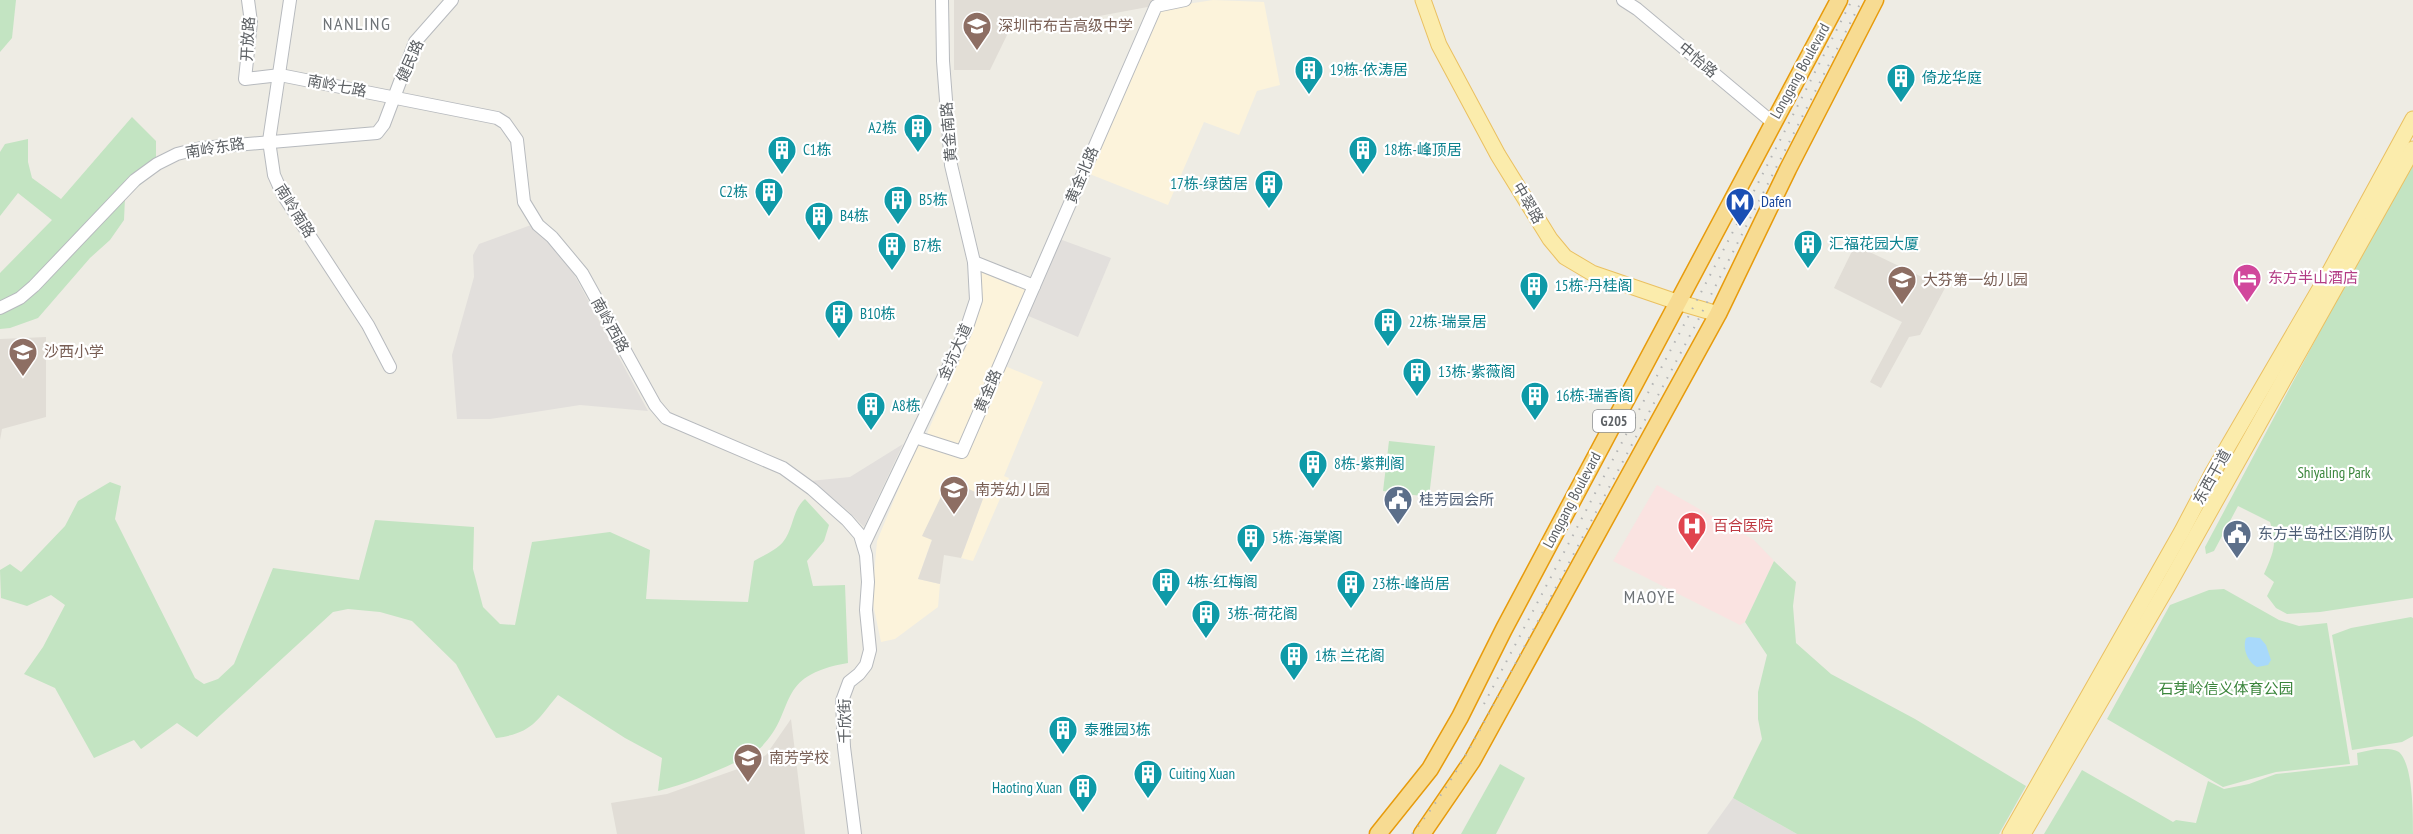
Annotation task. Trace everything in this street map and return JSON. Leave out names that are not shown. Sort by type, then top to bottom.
[{"type":"highway","name":"Longgang Boulevard","points":[[1378,834],[1430,769],[1460,717],[1508,621],[1839,0]]},
{"type":"highway","name":"G205","points":[[1422,834],[1472,761],[1718,314],[1788,169],[1875,0]]},
{"type":"main road","name":"中翠路","points":[[1423,0],[1439,45],[1498,155],[1550,239],[1565,257],[1592,273],[1718,314]]},
{"type":"main road","name":"东西干道","points":[[2010,834],[2182,531],[2213,472],[2334,264],[2413,119]]},
{"type":"main road","name":"东西干道","points":[[2023,834],[2169,584],[2413,149]]},
{"type":"street","name":"开放路","points":[[248,0],[251,22],[245,79],[280,75]]},
{"type":"street","name":"南岭南路","points":[[290,0],[268,141],[274,175],[283,195],[368,325],[390,367]]},
{"type":"street","name":"健民路","points":[[394,98],[415,42],[453,0]]},
{"type":"street","name":"黄金南路","points":[[942,0],[943,61],[951,165],[974,262]]},
{"type":"street","name":"黄金北路","points":[[1034,286],[1156,6],[1185,0]]},
{"type":"street","name":"中怡路","points":[[1623,0],[1637,9],[1772,122]]},
{"type":"street","name":"南岭七路","points":[[280,75],[394,98]]},
{"type":"street","name":"南岭东路","points":[[0,308],[20,298],[34,286],[135,180],[157,164],[177,154],[201,148],[374,134],[384,124],[394,98]]},
{"type":"street","name":"南岭西路","points":[[394,98],[497,118],[505,123],[517,140],[524,202],[538,225],[552,237],[582,273],[654,405],[666,418],[783,468],[812,489],[847,520],[860,535],[864,544]]},
{"type":"street","points":[[974,262],[1034,286]]},
{"type":"street","name":"金坑大道","points":[[915,437],[966,330],[973,310],[976,300],[974,262]]},
{"type":"street","name":"黄金路","points":[[915,437],[962,452],[1034,286]]},
{"type":"street","points":[[864,544],[915,437]]},
{"type":"street","name":"千欣街","points":[[855,834],[844,747],[842,701],[849,682],[866,665],[870,650],[866,610],[868,582],[864,544]]},
{"type":"shaded area","name":"深圳市布吉高级中学","points":[[954,0],[1156,0],[1153,6],[1008,33],[990,70],[954,70]]},
{"type":"shaded area","points":[[1213,0],[1264,2],[1280,85],[1257,91],[1239,135],[1204,122],[1168,205],[1087,173],[1161,8]]},
{"type":"shaded area","points":[[531,225],[569,265],[648,411],[580,405],[490,419],[457,419],[452,355],[474,277],[473,255],[479,244]]},
{"type":"shaded area","points":[[1054,237],[1111,258],[1078,337],[1019,312]]},
{"type":"shaded area","name":"大芬第一幼儿园","points":[[1855,245],[1945,288],[1920,335],[1909,337],[1881,388],[1870,382],[1902,322],[1834,288]]},
{"type":"shaded area","points":[[979,269],[1029,289],[998,363],[1043,382],[1004,476],[1009,478],[973,561],[961,558],[984,496],[923,535],[932,539],[918,579],[940,584],[938,607],[895,639],[881,642],[872,599],[877,541],[918,442],[923,443],[963,350]]},
{"type":"shaded area","name":"沙西小学","points":[[46,337],[46,417],[2,429],[0,440],[0,339]]},
{"type":"shaded area","points":[[903,444],[864,527],[847,510],[810,481],[850,477]]},
{"type":"shaded area","name":"南芳幼儿园","points":[[949,480],[984,496],[961,558],[944,555],[940,584],[918,579],[932,540],[922,536]]},
{"type":"shaded area","name":"百合医院","points":[[1657,485],[1754,540],[1774,561],[1745,622],[1740,625],[1613,561]]},
{"type":"shaded area","name":"南芳学校","points":[[791,719],[805,834],[617,834],[611,803],[667,794],[749,765],[766,755]]},
{"type":"shaded area","points":[[1733,798],[1797,834],[1707,834]]},
{"type":"green space","points":[[0,0],[16,0],[12,38],[0,52]]},
{"type":"green space","points":[[132,117],[156,141],[156,171],[125,198],[124,220],[110,240],[90,258],[38,318],[10,328],[0,329],[0,273],[52,220],[18,193],[0,216],[0,152],[5,144],[28,139],[28,162],[32,178],[61,199]]},
{"type":"green space","name":"Shiyaling Park","points":[[2413,165],[2413,598],[2320,612],[2287,614],[2276,608],[2267,596],[2274,582],[2264,574],[2274,543],[2270,522],[2238,506],[2214,551],[2206,554],[2205,547],[2327,318]]},
{"type":"green space","points":[[1389,441],[1435,446],[1429,497],[1383,491]]},
{"type":"green space","points":[[110,482],[121,486],[115,519],[195,678],[204,684],[218,679],[234,664],[273,568],[359,580],[375,520],[474,527],[473,569],[483,607],[500,624],[515,625],[532,542],[610,532],[650,550],[646,599],[748,602],[754,561],[783,542],[798,508],[805,499],[829,525],[824,541],[807,561],[813,586],[845,585],[848,663],[823,669],[807,677],[796,687],[770,737],[755,753],[707,775],[658,791],[662,758],[625,738],[558,695],[538,719],[526,729],[496,738],[456,664],[412,621],[380,612],[348,609],[333,612],[197,737],[177,723],[141,749],[134,740],[94,758],[55,688],[24,674],[43,647],[65,605],[51,595],[27,606],[1,598],[0,570],[10,564],[21,572],[65,526],[78,501]]},
{"type":"green space","points":[[1774,561],[1796,582],[1793,606],[1796,643],[1831,674],[1915,719],[2026,786],[1999,834],[1797,834],[1733,798],[1762,739],[1758,719],[1758,692],[1767,655],[1745,622]]},
{"type":"green space","name":"石芽岭信义体育公园","points":[[2224,589],[2279,620],[2299,626],[2327,623],[2350,764],[2276,772],[2223,787],[2107,719],[2170,605],[2209,590]]},
{"type":"green space","points":[[2413,618],[2413,736],[2402,742],[2352,750],[2332,635],[2351,628]]},
{"type":"green space","points":[[2376,749],[2397,751],[2404,758],[2410,778],[2413,834],[2044,834],[2082,770],[2173,822],[2176,820],[2196,823],[2208,781],[2224,789],[2249,784],[2276,774],[2358,765],[2357,753]]},
{"type":"green space","points":[[1500,764],[1525,778],[1496,834],[1461,834]]},
{"type":"water","points":[[2246,638],[2260,638],[2266,645],[2271,660],[2268,665],[2257,667],[2249,659],[2245,646]]},
{"type":"railway","points":[[1484,704],[1736,226],[1852,0]]},
{"type":"railway","points":[[1412,834],[1434,805],[1472,745],[1695,326],[1862,0]]},
{"type":"place","name":"深圳市布吉高级中学","points":[[977,52]]},
{"type":"place","name":"19栋-依涛居","points":[[1309,96]]},
{"type":"place","name":"倚龙华庭","points":[[1901,104]]},
{"type":"place","name":"A2栋","points":[[918,154]]},
{"type":"place","name":"C1栋","points":[[782,176]]},
{"type":"place","name":"18栋-峰顶居","points":[[1363,176]]},
{"type":"place","name":"17栋-绿茵居","points":[[1269,210]]},
{"type":"place","name":"C2栋","points":[[769,218]]},
{"type":"place","name":"B5栋","points":[[898,226]]},
{"type":"place","name":"Dafen","points":[[1740,228]]},
{"type":"place","name":"B4栋","points":[[819,242]]},
{"type":"place","name":"汇福花园大厦","points":[[1808,270]]},
{"type":"place","name":"B7栋","points":[[892,272]]},
{"type":"place","name":"东方半山酒店","points":[[2247,304]]},
{"type":"place","name":"大芬第一幼儿园","points":[[1902,306]]},
{"type":"place","name":"15栋-丹桂阁","points":[[1534,312]]},
{"type":"place","name":"B10栋","points":[[839,340]]},
{"type":"place","name":"22栋-瑞景居","points":[[1388,348]]},
{"type":"place","name":"沙西小学","points":[[23,378]]},
{"type":"place","name":"13栋-紫薇阁","points":[[1417,398]]},
{"type":"place","name":"16栋-瑞香阁","points":[[1535,422]]},
{"type":"place","name":"A8栋","points":[[871,432]]},
{"type":"place","name":"8栋-紫荆阁","points":[[1313,490]]},
{"type":"place","name":"南芳幼儿园","points":[[954,516]]},
{"type":"place","name":"桂芳园会所","points":[[1398,526]]},
{"type":"place","name":"百合医院","points":[[1692,552]]},
{"type":"place","name":"东方半岛社区消防队","points":[[2237,560]]},
{"type":"place","name":"5栋-海棠阁","points":[[1251,564]]},
{"type":"place","name":"4栋-红梅阁","points":[[1166,608]]},
{"type":"place","name":"23栋-峰尚居","points":[[1351,610]]},
{"type":"place","name":"3栋-荷花阁","points":[[1206,640]]},
{"type":"place","name":"1栋 兰花阁","points":[[1294,682]]},
{"type":"place","name":"泰雅园3栋","points":[[1063,756]]},
{"type":"place","name":"南芳学校","points":[[748,784]]},
{"type":"place","name":"Cuiting Xuan","points":[[1148,800]]},
{"type":"place","name":"Haoting Xuan","points":[[1083,814]]},
{"type":"district","name":"NANLING","points":[[357,24]]},
{"type":"district","name":"MAOYE","points":[[1650,597]]}]
